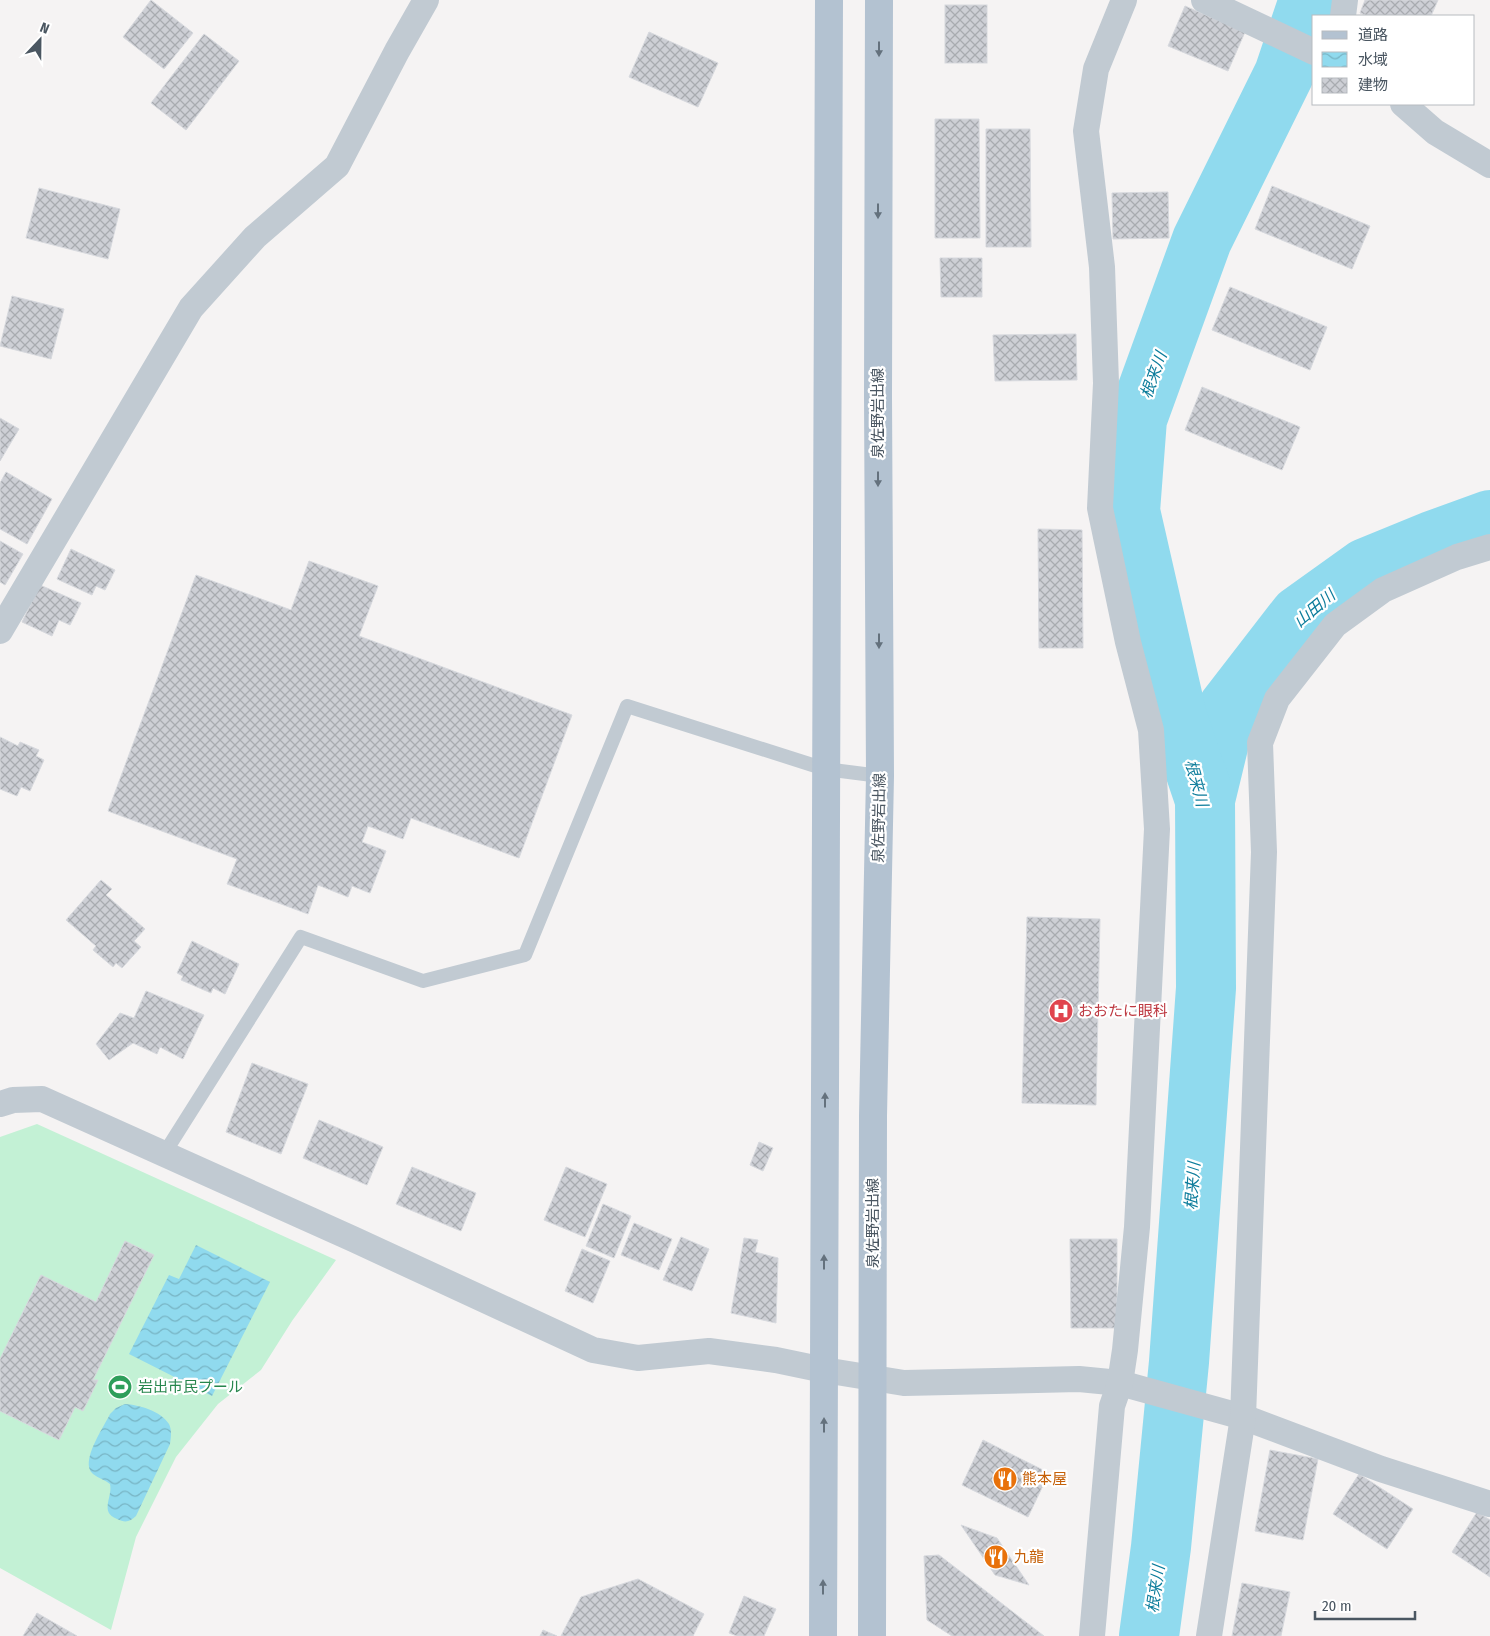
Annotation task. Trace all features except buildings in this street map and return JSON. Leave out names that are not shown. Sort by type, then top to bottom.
[{"type":"main road","points":[[823,1636],[829,0]]},
{"type":"main road","name":"泉佐野岩出線","points":[[872,1636],[873,1116],[880,776],[878,396],[879,0]]},
{"type":"street","points":[[0,631],[191,308],[255,237],[337,166],[397,50],[426,0]]},
{"type":"street","points":[[1092,1636],[1112,1406],[1120,1383],[1137,1227],[1157,829],[1151,730],[1128,642],[1100,508],[1106,383],[1102,266],[1086,131],[1096,69],[1124,0]]},
{"type":"street","points":[[1204,0],[1312,51]]},
{"type":"street","points":[[1343,15],[1345,0]]},
{"type":"street","points":[[1404,105],[1434,132],[1490,165]]},
{"type":"street","points":[[1209,1636],[1232,1413],[1264,852],[1260,743],[1278,699],[1335,625],[1383,590],[1457,558],[1490,547]]},
{"type":"street","points":[[0,1104],[13,1100],[42,1099],[353,1239],[593,1350],[638,1358],[709,1351],[776,1360],[904,1384],[1080,1379],[1120,1383],[1232,1413],[1381,1469],[1490,1504]]},
{"type":"lane","points":[[164,1154],[301,937],[423,981],[525,956],[627,706],[825,769],[880,776]]},
{"type":"green space","name":"岩出市民プール","points":[[37,1124],[336,1260],[292,1321],[261,1370],[218,1404],[176,1457],[136,1537],[111,1630],[0,1568],[0,1137]]},
{"type":"water","points":[[196,1245],[270,1282],[212,1396],[129,1354],[169,1275],[179,1279]]},
{"type":"water","points":[[125,1404],[143,1407],[155,1412],[165,1419],[171,1429],[170,1444],[136,1516],[129,1521],[122,1521],[112,1516],[108,1508],[110,1484],[93,1474],[89,1469],[89,1461],[94,1444],[110,1414],[116,1408]]},
{"type":"waterway","name":"山田川","points":[[1149,1636],[1161,1547],[1179,1362],[1206,988],[1205,800],[1177,717],[1130,511],[1137,419],[1202,240],[1284,74],[1309,0]]},
{"type":"waterway","name":"山田川","points":[[1205,800],[1227,709],[1299,616],[1366,568],[1490,520]]},
{"type":"place","name":"おおたに眼科","points":[[1061,1011]]},
{"type":"place","name":"岩出市民プール","points":[[120,1387]]},
{"type":"place","name":"熊本屋","points":[[1005,1479]]},
{"type":"place","name":"九龍","points":[[996,1557]]},
{"type":"water label","name":"根来川","points":[[1153,375]]},
{"type":"water label","name":"根来川","points":[[1197,783]]},
{"type":"water label","name":"根来川","points":[[1192,1186]]},
{"type":"water label","name":"根来川","points":[[1155,1589]]}]
